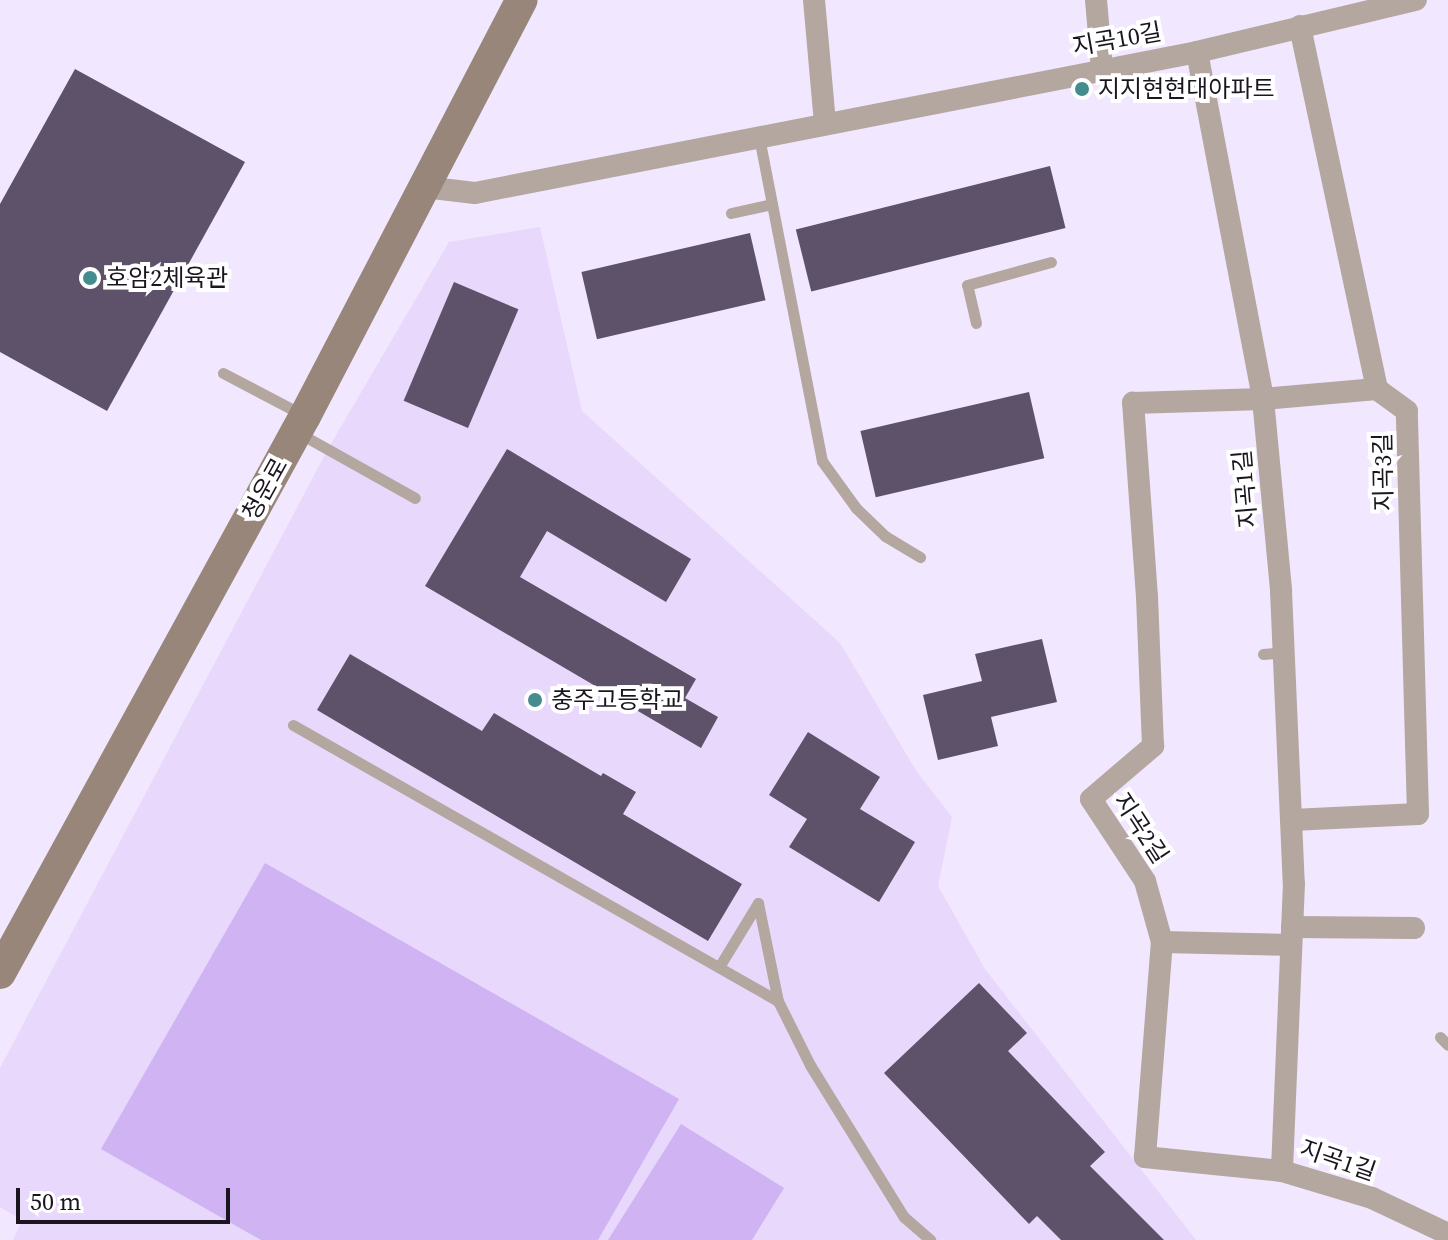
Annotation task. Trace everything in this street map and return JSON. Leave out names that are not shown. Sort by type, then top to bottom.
[{"type":"street","name":"청운로","points":[[0,973],[301,424],[522,0]]},
{"type":"street","points":[[814,0],[825,123]]},
{"type":"street","points":[[1096,0],[1102,68]]},
{"type":"street","name":"지곡10길","points":[[424,187],[475,193],[1102,68],[1197,52],[1416,0]]},
{"type":"street","points":[[1263,399],[1377,389],[1300,26]]},
{"type":"street","name":"지곡1길","points":[[1197,52],[1263,399],[1274,653],[1292,820],[1292,936],[1282,1171],[1372,1198],[1448,1234]]},
{"type":"street","name":"지곡3길","points":[[1292,820],[1418,814],[1407,411],[1377,389]]},
{"type":"street","name":"지곡2길","points":[[1263,399],[1133,403],[1147,597],[1153,746],[1091,799],[1145,881],[1162,942],[1145,1157],[1282,1171]]},
{"type":"street","points":[[1162,942],[1414,928]]},
{"type":"lane","points":[[759,136],[822,461],[856,508],[885,536],[920,557]]},
{"type":"lane","points":[[731,213],[772,204]]},
{"type":"lane","points":[[976,323],[967,285],[1051,262]]},
{"type":"lane","points":[[223,373],[415,498]]},
{"type":"lane","points":[[293,725],[778,1001]]},
{"type":"lane","points":[[719,967],[758,903],[778,1001],[810,1065],[904,1217],[930,1240]]},
{"type":"shaded area","name":"충주고등학교","points":[[540,227],[582,411],[840,643],[917,772],[952,817],[938,886],[985,969],[1196,1240],[13,1240],[22,1220],[0,1207],[0,1068],[328,449],[449,242]]},
{"type":"shaded area","points":[[265,863],[679,1099],[598,1240],[261,1240],[101,1149]]},
{"type":"shaded area","points":[[681,1124],[784,1188],[752,1240],[608,1240]]},
{"type":"building","name":"호암2체육관","points":[[75,69],[245,162],[107,411],[0,352],[0,204]]},
{"type":"building","points":[[1050,166],[1065,228],[811,291],[796,229]]},
{"type":"building","points":[[750,233],[766,300],[597,339],[581,272]]},
{"type":"building","points":[[454,282],[518,309],[468,428],[404,401]]},
{"type":"building","points":[[1029,392],[1044,458],[876,497],[860,431]]},
{"type":"building","points":[[507,449],[691,559],[666,602],[547,531],[520,577],[696,679],[685,698],[718,717],[701,748],[425,586]]},
{"type":"building","points":[[1042,639],[1057,702],[991,717],[998,746],[938,760],[923,695],[982,681],[975,654]]},
{"type":"building","points":[[350,654],[482,731],[494,713],[601,776],[603,773],[636,792],[623,814],[742,884],[708,941],[317,710]]},
{"type":"building","points":[[808,732],[880,777],[860,809],[915,842],[879,902],[789,847],[807,819],[769,795]]},
{"type":"building","points":[[979,983],[1027,1033],[1008,1051],[1105,1152],[1090,1166],[1164,1240],[1061,1240],[1037,1216],[1029,1224],[884,1073]]},
{"type":"place","name":"지지현현대아파트","points":[[1082,89]]},
{"type":"place","name":"호암2체육관","points":[[90,278]]},
{"type":"place","name":"충주고등학교","points":[[535,700]]}]
